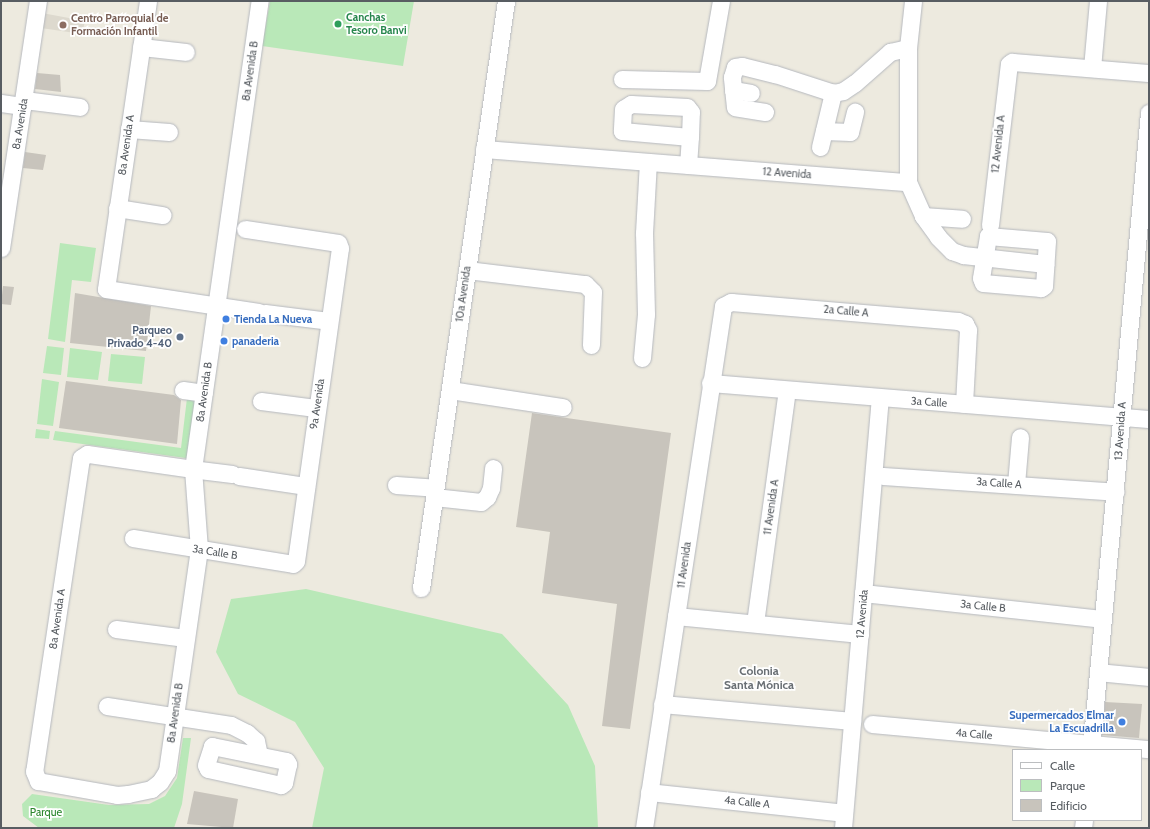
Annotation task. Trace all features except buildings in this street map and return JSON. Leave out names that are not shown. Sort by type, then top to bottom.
[{"type":"street","name":"8a Avenida","points":[[1,248],[38,1]]},
{"type":"street","name":"8a Avenida A","points":[[148,1],[106,290],[216,306]]},
{"type":"street","name":"8a Avenida B","points":[[160,782],[167,771],[199,549],[193,469],[216,306],[246,149],[260,1]]},
{"type":"street","name":"10a Avenida","points":[[421,588],[506,1]]},
{"type":"street","points":[[622,79],[707,81],[721,1]]},
{"type":"street","points":[[913,1],[908,48],[908,182],[923,216],[938,237],[952,251],[984,258],[1046,264]]},
{"type":"street","points":[[1098,1],[1092,68],[1149,73]]},
{"type":"street","points":[[141,47],[186,52]]},
{"type":"street","points":[[764,112],[737,109],[733,90],[733,70],[742,66],[833,93],[843,91],[855,83],[890,52],[908,48]]},
{"type":"street","name":"12 Avenida A","points":[[990,224],[1008,64],[1012,62],[1092,68]]},
{"type":"street","points":[[733,90],[751,93]]},
{"type":"street","points":[[833,93],[822,139],[850,132],[855,112]]},
{"type":"street","points":[[1,103],[80,107]]},
{"type":"street","name":"13 Avenida A","points":[[1092,747],[1102,619],[1149,113]]},
{"type":"street","points":[[129,128],[169,132]]},
{"type":"street","points":[[688,165],[690,137]]},
{"type":"street","name":"12 Avenida","points":[[484,149],[908,182]]},
{"type":"street","points":[[642,358],[646,314],[644,233],[648,162]]},
{"type":"street","points":[[117,208],[162,215]]},
{"type":"street","points":[[923,216],[962,219]]},
{"type":"street","name":"9a Avenida","points":[[245,230],[338,243],[340,248],[316,408],[296,561]]},
{"type":"street","points":[[988,236],[1046,239],[1048,243],[1044,286],[1040,288],[983,283],[984,258],[988,236]]},
{"type":"street","points":[[467,270],[585,284],[593,292],[591,345]]},
{"type":"street","name":"2a Calle A","points":[[725,304],[731,302],[958,321],[965,324],[968,330],[964,404]]},
{"type":"street","name":"11 Avenida","points":[[644,828],[710,383],[722,309],[725,304]]},
{"type":"street","points":[[216,306],[329,321]]},
{"type":"street","name":"3a Calle","points":[[710,383],[880,399],[964,404],[1149,420]]},
{"type":"street","points":[[183,390],[204,393]]},
{"type":"street","points":[[450,390],[563,407]]},
{"type":"street","name":"11 Avenida A","points":[[754,624],[786,390]]},
{"type":"street","name":"12 Avenida","points":[[843,820],[880,399]]},
{"type":"street","points":[[261,401],[316,408]]},
{"type":"street","points":[[1016,484],[1020,437]]},
{"type":"street","name":"8a Avenida A","points":[[160,782],[140,793],[117,795],[39,782],[35,778],[34,771],[81,458],[83,455],[193,469]]},
{"type":"street","points":[[396,485],[481,502],[487,497],[491,488],[493,468]]},
{"type":"street","points":[[193,469],[306,486]]},
{"type":"street","name":"3a Calle A","points":[[883,476],[1115,492]]},
{"type":"street","name":"3a Calle B","points":[[134,538],[293,564],[296,561]]},
{"type":"street","name":"3a Calle B","points":[[863,593],[1102,619]]},
{"type":"street","points":[[676,616],[860,634]]},
{"type":"street","points":[[116,629],[185,638]]},
{"type":"street","points":[[1098,672],[1149,677]]},
{"type":"street","points":[[662,704],[852,721]]},
{"type":"street","points":[[107,706],[175,715],[240,728],[256,741],[259,755]]},
{"type":"street","name":"4a Calle","points":[[872,724],[1092,747],[1149,749]]},
{"type":"street","name":"4a Calle A","points":[[649,792],[843,820]]},
{"type":"shaded area","name":"Centro Parroquial de Formación Infantil","points":[[42,13],[85,21],[82,34],[41,28]]},
{"type":"green space","name":"Canchas Tesoro Banvi","points":[[270,1],[414,1],[403,66],[262,46]]},
{"type":"green space","points":[[60,243],[96,248],[91,282],[72,280],[65,342],[48,339]]},
{"type":"green space","points":[[47,346],[64,348],[61,375],[43,373]]},
{"type":"green space","points":[[70,348],[102,352],[98,380],[67,377]]},
{"type":"green space","points":[[111,354],[145,357],[142,384],[108,381]]},
{"type":"green space","points":[[42,379],[59,382],[53,426],[37,424]]},
{"type":"green space","points":[[187,398],[201,399],[193,459],[53,440],[55,431],[181,448]]},
{"type":"green space","points":[[36,429],[50,431],[49,439],[35,438]]},
{"type":"green space","points":[[306,589],[502,634],[568,705],[595,766],[598,828],[312,828],[324,768],[295,722],[238,694],[216,652],[231,599]]},
{"type":"green space","name":"Parque","points":[[183,738],[191,738],[182,804],[174,828],[39,828],[23,816],[22,804],[32,794],[109,805],[149,804],[165,796],[177,778]]},
{"type":"place","name":"Canchas Tesoro Banvi","points":[[338,24]]},
{"type":"place","name":"Centro Parroquial de Formación Infantil","points":[[63,25]]},
{"type":"place","name":"Tienda La Nueva","points":[[226,319]]},
{"type":"place","name":"Parqueo Privado 4-40","points":[[180,337]]},
{"type":"place","name":"panaderia","points":[[224,341]]},
{"type":"place","name":"Supermercados Elmar La Escuadrilla","points":[[1122,722]]},
{"type":"district","name":"Colonia Santa Mónica","points":[[759,678]]}]
